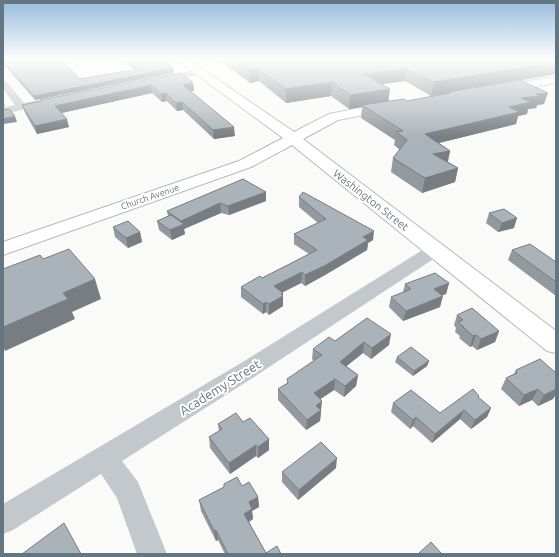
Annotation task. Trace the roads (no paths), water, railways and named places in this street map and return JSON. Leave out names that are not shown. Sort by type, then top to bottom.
[{"type":"main road","name":"Washington Street","points":[[220,86],[293,138],[556,344]]},
{"type":"main road","points":[[489,91],[519,86]]},
{"type":"main road","name":"Church Avenue","points":[[3,248],[245,164],[304,131],[334,117],[402,104]]},
{"type":"street","points":[[5,86],[22,106]]},
{"type":"street","points":[[3,111],[52,101]]},
{"type":"street","name":"Academy Street","points":[[3,520],[249,369],[435,250]]},
{"type":"street","points":[[105,458],[128,491],[152,554]]}]
